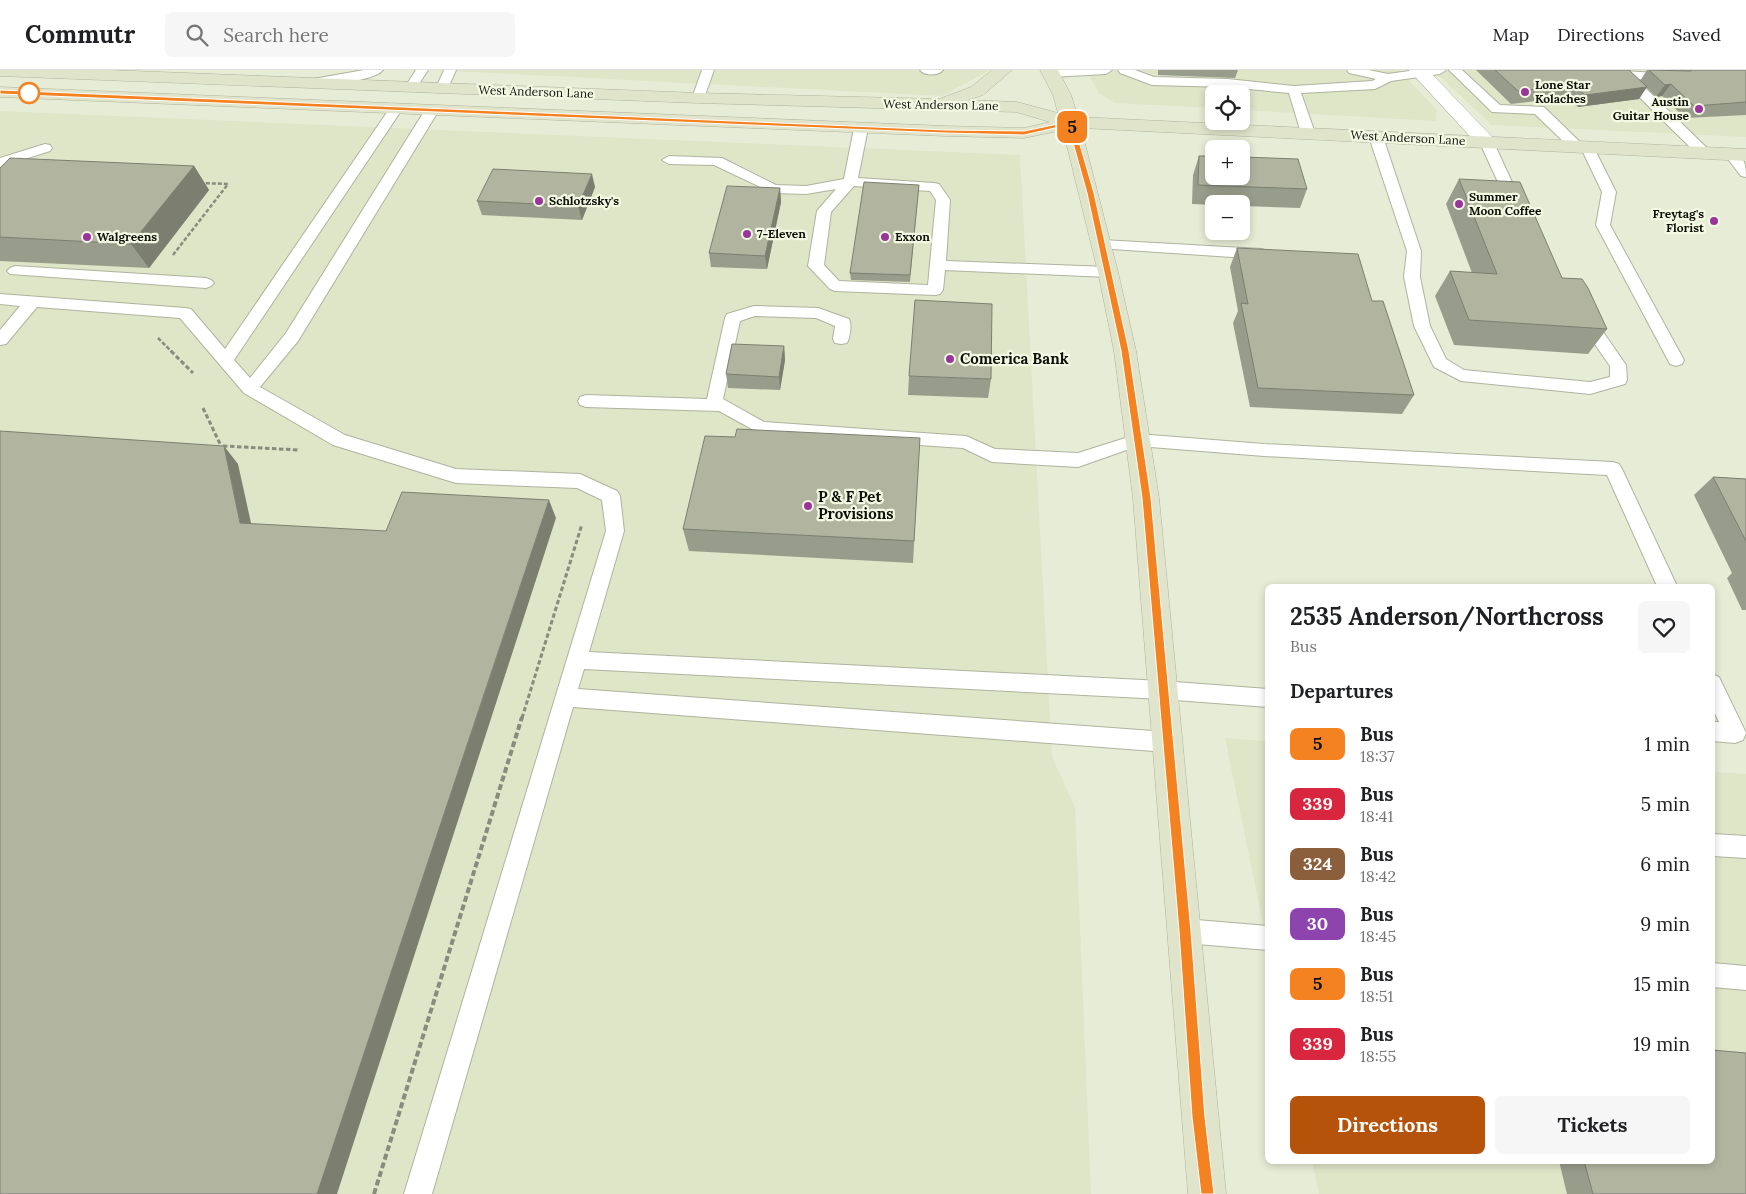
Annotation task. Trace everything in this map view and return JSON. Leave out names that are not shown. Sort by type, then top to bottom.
[{"type":"main road","points":[[937,106],[977,91],[1003,70]]},
{"type":"main road","name":"West Anderson Lane","points":[[0,71],[698,98],[1016,107],[1070,122],[1739,154]]},
{"type":"main road","points":[[1050,72],[1062,95],[1090,193],[1125,351],[1138,440],[1146,498],[1185,931],[1198,1117],[1208,1194]]},
{"type":"main road","points":[[397,108],[411,87]]},
{"type":"main road","points":[[432,110],[442,88]]},
{"type":"main road","name":"West Anderson Lane","points":[[0,92],[861,128],[1024,133],[1070,122]]},
{"type":"street","points":[[1419,71],[1487,143]]},
{"type":"lane","points":[[313,83],[377,70]]},
{"type":"lane","points":[[411,87],[422,70]]},
{"type":"lane","points":[[442,88],[450,70]]},
{"type":"lane","points":[[698,98],[708,70]]},
{"type":"lane","points":[[926,70],[937,70]]},
{"type":"lane","points":[[1050,72],[1106,70]]},
{"type":"lane","points":[[1124,70],[1152,81],[1228,83],[1294,90],[1374,85],[1388,78],[1419,71],[1440,70]]},
{"type":"lane","points":[[1353,70],[1388,78]]},
{"type":"lane","points":[[1455,70],[1497,109],[1539,110],[1582,147],[1609,192],[1603,225],[1676,360]]},
{"type":"lane","points":[[1683,77],[1624,75],[1704,153]]},
{"type":"lane","points":[[1294,90],[1308,133]]},
{"type":"lane","points":[[225,361],[397,108]]},
{"type":"lane","points":[[250,389],[292,337],[432,110]]},
{"type":"lane","points":[[668,160],[717,161],[773,189],[806,190],[850,182],[934,187],[942,200],[935,290],[835,286],[816,266],[824,211],[850,182],[861,128]]},
{"type":"lane","points":[[1376,136],[1414,251],[1412,277],[1422,326],[1440,363],[1461,375],[1590,388],[1618,380],[1618,365],[1573,302]]},
{"type":"lane","points":[[1487,143],[1523,221]]},
{"type":"lane","points":[[0,165],[4,161],[45,148]]},
{"type":"lane","points":[[1739,154],[1746,173]]},
{"type":"lane","points":[[938,265],[1105,258],[1274,254]]},
{"type":"lane","points":[[15,271],[206,283]]},
{"type":"lane","points":[[0,299],[185,313],[250,389],[339,440],[456,476],[580,481],[611,496],[614,531],[418,1194]]},
{"type":"lane","points":[[0,340],[33,301]]},
{"type":"lane","points":[[714,404],[733,318],[754,311],[818,313],[843,323],[841,339]]},
{"type":"lane","points":[[586,400],[722,404],[761,428],[966,442],[992,455],[1078,460],[1138,440],[1264,450],[1613,469],[1666,584]]},
{"type":"lane","points":[[576,660],[1162,690],[1265,698]]},
{"type":"lane","points":[[1715,690],[1736,733],[1715,731]]},
{"type":"lane","points":[[566,696],[1167,742]]},
{"type":"lane","points":[[1715,845],[1746,847]]},
{"type":"lane","points":[[1185,931],[1265,938]]},
{"type":"lane","points":[[1715,976],[1746,978]]},
{"type":"path","points":[[168,262],[228,184],[199,183]]},
{"type":"path","points":[[158,337],[193,373]]},
{"type":"path","points":[[203,408],[210,426],[222,446]]},
{"type":"path","points":[[213,445],[307,452]]},
{"type":"path","points":[[374,1194],[584,518]]},
{"type":"shaded area","points":[[433,70],[988,70],[988,71],[942,96]]},
{"type":"shaded area","points":[[1086,70],[1399,70],[1437,110],[1436,121],[1250,111],[1250,85],[1205,85],[1205,108],[1115,103],[1099,93]]},
{"type":"shaded area","points":[[1433,70],[1746,70],[1746,137],[1492,125]]},
{"type":"shaded area","points":[[0,111],[1020,155],[1052,757],[1075,807],[1091,1194],[0,1194]]},
{"type":"shaded area","points":[[1225,738],[1265,741],[1265,933]]},
{"type":"shaded area","points":[[1715,772],[1746,774],[1746,1194],[1319,1194],[1313,1164],[1715,1164]]},
{"type":"building","points":[[1495,70],[1629,70],[1647,87],[1585,95],[1574,85],[1518,91]]},
{"type":"building","points":[[1649,70],[1746,70],[1746,102],[1694,106],[1671,84],[1665,85]]},
{"type":"building","points":[[1199,156],[1205,156],[1205,185],[1250,185],[1250,157],[1298,159],[1307,189],[1198,185]]},
{"type":"building","points":[[10,158],[194,166],[131,244],[0,237],[0,168]]},
{"type":"building","points":[[493,169],[592,174],[578,206],[477,201]]},
{"type":"building","points":[[1459,179],[1520,182],[1562,278],[1582,279],[1607,329],[1469,320],[1450,271],[1497,274]]},
{"type":"building","name":"Exxon","points":[[864,182],[919,185],[910,275],[850,273]]},
{"type":"building","name":"7-Eleven","points":[[727,186],[780,188],[765,256],[709,253]]},
{"type":"building","points":[[1237,248],[1358,254],[1372,301],[1383,301],[1414,395],[1258,388],[1241,303],[1248,304]]},
{"type":"building","name":"Comerica Bank","points":[[915,300],[992,304],[991,379],[909,376]]},
{"type":"building","points":[[732,344],[784,346],[779,377],[726,374]]},
{"type":"building","name":"P & F Pet Provisions","points":[[737,429],[920,438],[914,541],[683,529],[705,436],[735,437]]},
{"type":"building","points":[[0,431],[224,446],[240,523],[386,531],[402,492],[549,500],[317,1194],[0,1194]]},
{"type":"building","points":[[1713,477],[1746,479],[1746,541]]},
{"type":"building","points":[[1715,1050],[1746,1053],[1746,1194],[1593,1194],[1585,1164],[1715,1164]]},
{"type":"bus line","name":"5","points":[[0,92],[945,132],[1024,133],[1070,122],[1090,193],[1125,351],[1146,498],[1185,931],[1198,1117],[1208,1194]]},
{"type":"place","name":"Lone Star Kolaches","points":[[1525,92]]},
{"type":"place","name":"Austin Guitar House","points":[[1699,109]]},
{"type":"place","name":"Schlotzsky's","points":[[539,201]]},
{"type":"place","name":"Summer Moon Coffee","points":[[1459,204]]},
{"type":"place","name":"Freytag's Florist","points":[[1714,221]]},
{"type":"place","name":"7-Eleven","points":[[747,234]]},
{"type":"place","name":"Walgreens","points":[[87,237]]},
{"type":"place","name":"Exxon","points":[[885,237]]},
{"type":"place","name":"Comerica Bank","points":[[950,359]]},
{"type":"place","name":"P & F Pet Provisions","points":[[808,506]]}]
